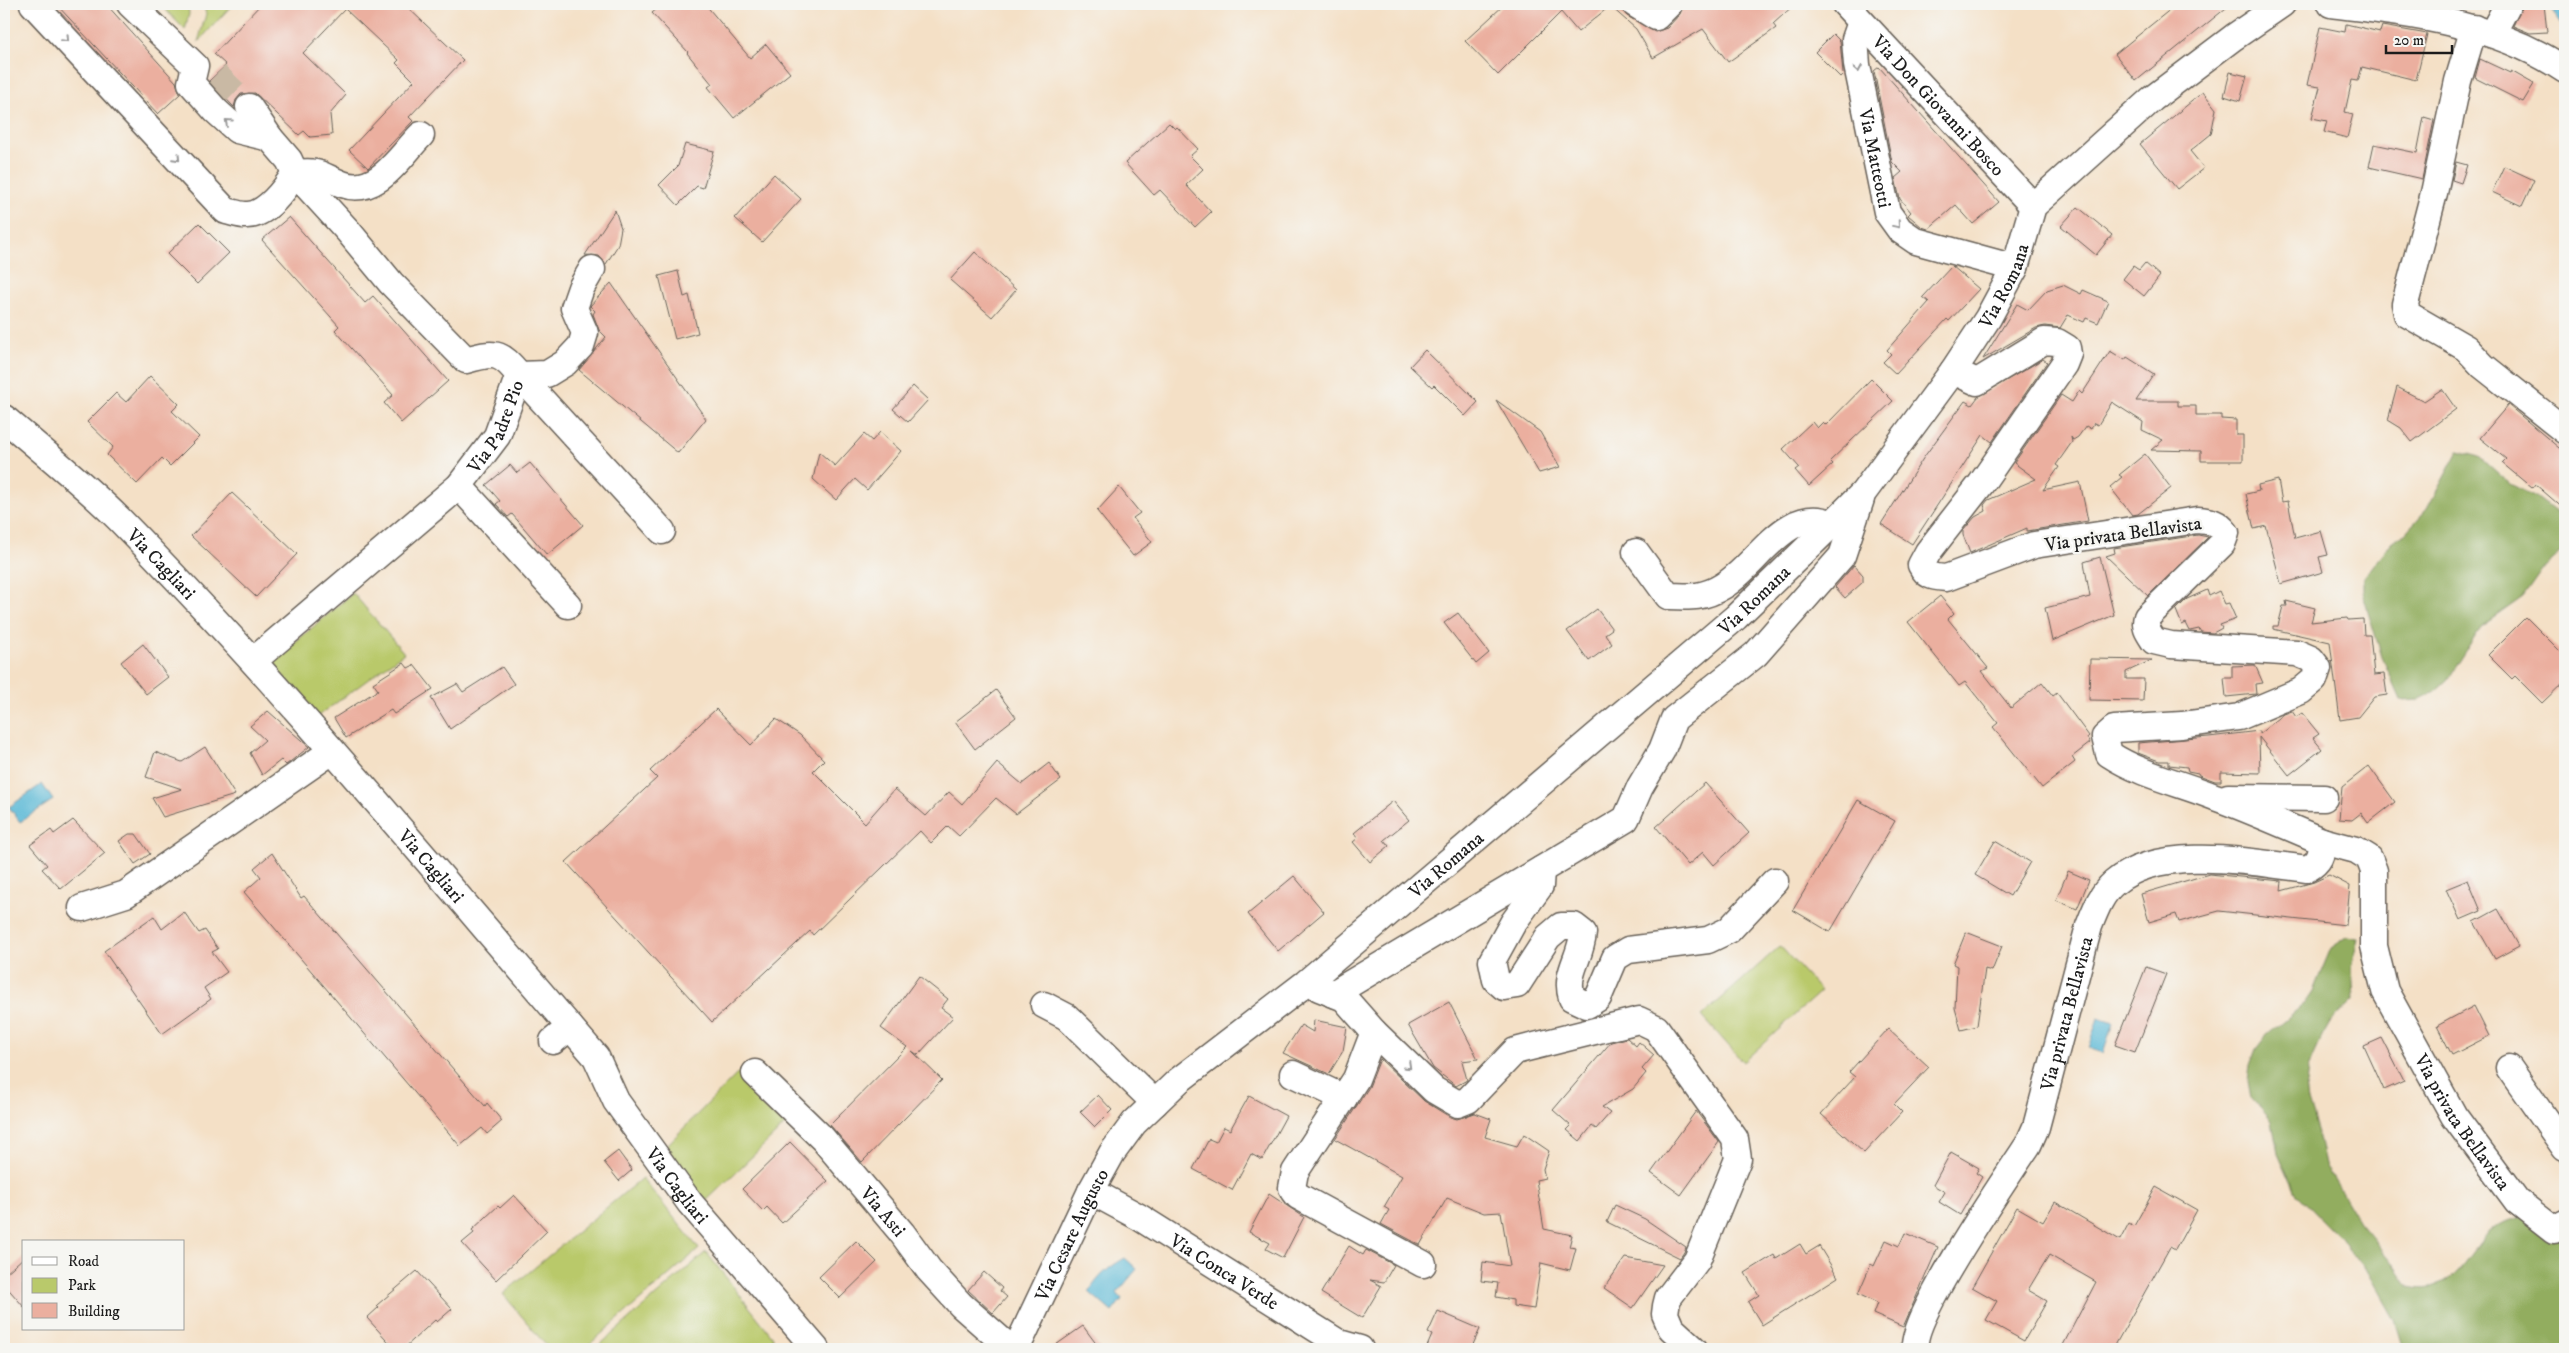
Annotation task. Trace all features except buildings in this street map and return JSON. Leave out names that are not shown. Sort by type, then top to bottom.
[{"type":"street","points":[[33,4],[226,211],[247,216],[268,206],[283,193],[295,173]]},
{"type":"street","points":[[130,4],[205,71],[191,82],[216,111],[237,130],[270,138]]},
{"type":"street","points":[[1634,4],[1656,17],[1669,4]]},
{"type":"street","points":[[2033,206],[2152,99],[2234,36],[2282,4]]},
{"type":"street","points":[[2331,4],[2422,16],[2483,31],[2545,56],[2565,70]]},
{"type":"street","points":[[2508,4],[2483,31],[2458,81],[2434,193],[2405,304],[2407,314],[2466,348],[2483,366],[2565,431]]},
{"type":"street","name":"Via Don Giovanni Bosco","points":[[1853,13],[2033,206]]},
{"type":"street","name":"Via Matteotti","points":[[1853,13],[1857,65],[1888,212],[1900,230],[1916,241],[2015,268]]},
{"type":"street","points":[[249,108],[270,138],[289,160],[295,173]]},
{"type":"street","points":[[295,173],[314,171],[358,188],[374,184],[421,135]]},
{"type":"street","name":"Via Padre Pio","points":[[253,662],[459,486],[497,436],[519,376],[503,359],[490,353],[466,360],[392,283],[295,173]]},
{"type":"street","name":"Via Romana","points":[[1134,1123],[1178,1080],[1306,983],[1736,617],[1863,493],[1953,372],[1988,318],[2015,268],[2033,206]]},
{"type":"street","points":[[519,376],[547,374],[565,363],[581,346],[585,333],[574,308],[581,288],[592,269]]},
{"type":"street","name":"Via privata Bellavista","points":[[1953,372],[1978,382],[2044,341],[2056,342],[2067,348],[2068,354],[2064,364],[1981,484],[1928,552],[1921,565],[1925,573],[1933,577],[1946,578],[2034,544],[2197,520],[2212,521],[2221,526],[2226,534],[2222,544],[2147,617],[2145,624],[2147,631],[2154,641],[2171,645],[2297,653],[2311,659],[2318,668],[2314,680],[2301,691],[2239,716],[2182,725],[2114,730],[2105,738],[2109,754],[2122,763],[2215,796],[2322,840],[2356,850],[2369,858],[2374,871],[2374,946],[2385,991],[2454,1116],[2517,1201],[2554,1230],[2565,1223]]},
{"type":"street","points":[[519,376],[662,531]]},
{"type":"street","name":"Via Cagliari","points":[[4,418],[117,518],[253,662],[332,751],[562,1034],[596,1056],[616,1101],[690,1202],[816,1349]]},
{"type":"street","points":[[459,486],[568,605]]},
{"type":"street","points":[[1333,994],[1626,819],[1640,788],[1662,750],[1674,719],[1756,654],[1842,556],[1863,493]]},
{"type":"street","points":[[1636,552],[1668,596],[1696,598],[1724,586],[1791,525],[1820,518],[1832,524]]},
{"type":"street","points":[[82,908],[126,894],[332,751]]},
{"type":"street","name":"Via privata Bellavista","points":[[2215,796],[2324,798]]},
{"type":"street","name":"Via privata Bellavista","points":[[1915,1349],[1914,1344],[1921,1320],[1937,1290],[2028,1144],[2036,1127],[2090,926],[2098,904],[2113,884],[2132,870],[2155,862],[2215,860],[2307,870],[2317,864],[2322,853],[2322,840]]},
{"type":"street","points":[[1541,870],[1540,886],[1513,923],[1492,961],[1496,980],[1504,987],[1518,985],[1548,937],[1562,926],[1574,926],[1583,933],[1582,944],[1568,984],[1572,998],[1587,1006],[1598,998],[1615,958],[1628,950],[1708,940],[1729,930],[1775,881]]},
{"type":"street","points":[[1306,983],[1344,998],[1374,1032],[1434,1090],[1458,1104],[1468,1100],[1515,1050],[1639,1020],[1656,1028],[1735,1139],[1738,1159],[1697,1260],[1668,1298],[1664,1314],[1671,1328],[1694,1349]]},
{"type":"street","points":[[1044,1005],[1067,1017],[1154,1103]]},
{"type":"street","points":[[1374,1032],[1356,1079],[1293,1177],[1292,1188],[1298,1196],[1423,1264]]},
{"type":"street","points":[[2509,1068],[2565,1148]]},
{"type":"street","name":"Via Asti","points":[[755,1073],[824,1139],[902,1232],[929,1270],[961,1305],[1019,1347]]},
{"type":"street","points":[[1293,1074],[1344,1098]]},
{"type":"street","name":"Via Cesare Augusto","points":[[1019,1347],[1090,1191],[1112,1153],[1134,1123]]},
{"type":"street","name":"Via Conca Verde","points":[[1090,1191],[1139,1217],[1339,1343],[1360,1349]]},
{"type":"green space","points":[[160,4],[188,4],[189,14],[185,30]]},
{"type":"green space","points":[[203,4],[233,4],[198,42],[206,14]]},
{"type":"green space","points":[[2458,451],[2480,457],[2510,484],[2536,497],[2565,519],[2563,550],[2544,567],[2523,597],[2482,626],[2447,681],[2435,692],[2420,699],[2401,700],[2382,657],[2364,598],[2364,577],[2392,542],[2405,533],[2427,509]]},
{"type":"green space","points":[[353,593],[404,653],[317,717],[272,668],[275,659]]},
{"type":"green space","points":[[2347,937],[2358,938],[2352,966],[2354,1000],[2330,1023],[2322,1037],[2308,1068],[2306,1084],[2308,1100],[2325,1165],[2359,1222],[2391,1260],[2409,1286],[2426,1288],[2439,1285],[2460,1268],[2477,1246],[2496,1227],[2525,1215],[2549,1237],[2565,1239],[2565,1349],[2404,1349],[2395,1320],[2363,1263],[2350,1253],[2341,1239],[2296,1193],[2278,1153],[2272,1121],[2251,1098],[2248,1081],[2250,1065],[2256,1049],[2266,1036],[2304,1004],[2313,991],[2331,948]]},
{"type":"green space","points":[[1780,946],[1821,991],[1743,1062],[1702,1016]]},
{"type":"green space","points":[[742,1069],[792,1118],[703,1204],[666,1146]]},
{"type":"green space","points":[[642,1178],[699,1249],[584,1349],[549,1349],[503,1294]]},
{"type":"green space","points":[[706,1252],[773,1337],[772,1349],[595,1349]]},
{"type":"water","points":[[2550,4],[2565,4],[2565,29],[2554,14]]},
{"type":"water","points":[[42,784],[53,800],[20,822],[9,807]]},
{"type":"water","points":[[2098,1018],[2113,1023],[2103,1053],[2088,1048]]},
{"type":"water","points":[[1125,1258],[1137,1269],[1117,1293],[1122,1299],[1112,1312],[1089,1292],[1104,1272]]},
{"type":"tunnel","points":[[216,75],[249,107]]}]
